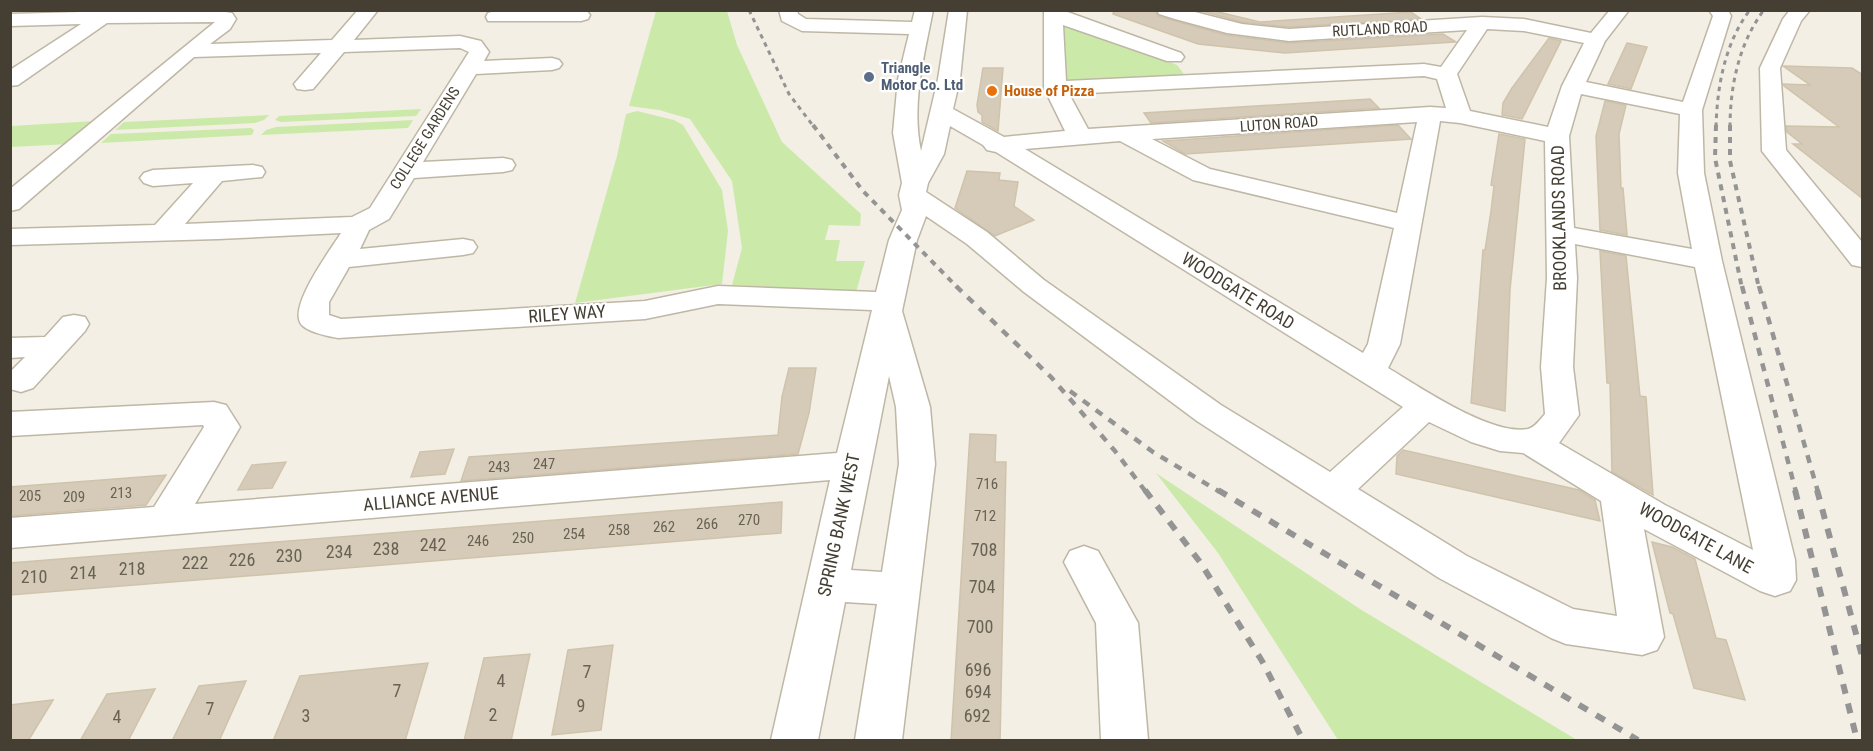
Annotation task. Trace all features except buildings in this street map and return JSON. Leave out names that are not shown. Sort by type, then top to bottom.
[{"type":"street","points":[[788,10],[789,17],[802,25],[922,19]]},
{"type":"street","name":"SPRING BANK WEST","points":[[914,189],[932,154],[949,79],[958,10]]},
{"type":"street","name":"RUTLAND ROAD","points":[[1166,10],[1222,28],[1289,35],[1482,23],[1524,25],[1596,40]]},
{"type":"street","points":[[1508,10],[1524,25]]},
{"type":"street","name":"BROOKLANDS ROAD","points":[[1537,438],[1562,415],[1557,367],[1562,278],[1557,135],[1573,86],[1596,40],[1620,10]]},
{"type":"street","points":[[1559,233],[1708,261],[1690,173],[1691,110],[1722,16],[1719,10]]},
{"type":"street","points":[[1801,10],[1792,20],[1770,68],[1774,151],[1863,259]]},
{"type":"street","points":[[304,84],[348,45],[367,11]]},
{"type":"street","points":[[10,20],[102,18],[131,14],[228,13],[226,22],[10,203]]},
{"type":"street","points":[[1080,137],[1055,88],[1054,13],[1174,57]]},
{"type":"street","points":[[189,51],[348,45],[466,44],[483,35],[497,14],[581,16]]},
{"type":"street","points":[[10,80],[102,18]]},
{"type":"street","name":"SPRING BANK WEST","points":[[795,741],[852,465],[903,240],[915,210],[914,189],[904,133],[909,79],[922,19]]},
{"type":"street","points":[[1446,74],[1482,23]]},
{"type":"street","name":"COLLEGE GARDENS","points":[[353,227],[380,213],[479,52],[474,45],[466,44]]},
{"type":"street","points":[[10,62],[38,61]]},
{"type":"street","points":[[469,68],[555,64]]},
{"type":"street","points":[[1055,88],[1391,69],[1424,69],[1446,74]]},
{"type":"street","points":[[1446,74],[1460,117]]},
{"type":"street","points":[[909,79],[949,79]]},
{"type":"street","points":[[1573,86],[1691,110]]},
{"type":"street","name":"WOODGATE ROAD","points":[[942,112],[1001,145],[1425,406],[1465,428],[1498,438],[1537,438]]},
{"type":"street","points":[[1370,371],[1384,344],[1406,223],[1430,114]]},
{"type":"street","name":"LUTON ROAD","points":[[932,154],[946,147],[961,144],[1001,145],[1080,137],[1430,114],[1460,117],[1557,135]]},
{"type":"street","points":[[1124,134],[1202,175],[1406,223]]},
{"type":"street","points":[[405,171],[503,165]]},
{"type":"street","points":[[153,178],[253,172]]},
{"type":"street","points":[[162,233],[215,174]]},
{"type":"street","points":[[914,189],[1043,292],[1209,413],[1333,491],[1425,406]]},
{"type":"street","points":[[10,237],[218,231],[349,224],[353,227]]},
{"type":"street","name":"RILEY WAY","points":[[353,227],[356,231],[314,302],[314,320],[338,329],[645,310],[718,295],[888,306]]},
{"type":"street","points":[[339,259],[463,244]]},
{"type":"street","name":"WOODGATE LANE","points":[[1537,438],[1651,515],[1775,580],[1775,560],[1708,261]]},
{"type":"street","name":"SPRING BANK WEST","points":[[879,741],[917,464],[913,407],[888,306]]},
{"type":"street","points":[[10,348],[63,335],[21,381]]},
{"type":"street","points":[[10,424],[214,413],[222,427],[165,521]]},
{"type":"street","name":"ALLIANCE AVENUE","points":[[10,533],[852,465]]},
{"type":"street","name":"WOODGATE LANE","points":[[1333,491],[1453,567],[1566,626],[1642,637],[1618,494]]},
{"type":"street","points":[[1084,562],[1117,623],[1125,741]]},
{"type":"street","points":[[826,584],[900,590]]},
{"type":"green space","points":[[656,11],[727,11],[737,45],[782,142],[861,214],[860,226],[829,225],[825,240],[840,240],[836,261],[865,261],[856,292],[732,285],[742,248],[732,181],[690,119],[659,110],[629,106]]},
{"type":"green space","points":[[1067,22],[1177,65],[1187,78],[1075,84],[1063,81],[1059,23]]},
{"type":"green space","points":[[421,109],[416,116],[281,122],[275,120],[279,116]]},
{"type":"green space","points":[[637,111],[674,120],[683,125],[722,190],[728,231],[722,284],[575,303],[617,156],[626,114]]},
{"type":"green space","points":[[269,115],[264,120],[255,123],[115,130],[124,122]]},
{"type":"green space","points":[[413,120],[408,128],[261,135],[266,130],[276,127]]},
{"type":"green space","points":[[95,121],[70,144],[11,147],[11,126]]},
{"type":"green space","points":[[251,128],[254,130],[252,135],[101,143],[111,134]]},
{"type":"green space","points":[[1156,473],[1360,609],[1577,740],[1338,740],[1218,553]]},
{"type":"railway","points":[[749,10],[789,94],[814,127]]},
{"type":"railway","points":[[1716,127],[1718,96],[1724,66],[1734,36],[1750,10]]},
{"type":"railway","points":[[1759,288],[1730,161],[1730,112],[1734,81],[1742,51],[1748,36],[1764,10]]},
{"type":"railway","points":[[813,125],[863,191],[957,287]]},
{"type":"railway","points":[[1716,125],[1715,158],[1742,288]]},
{"type":"railway","points":[[1742,286],[1796,492]]},
{"type":"railway","points":[[1759,286],[1818,492]]},
{"type":"railway","points":[[957,287],[1051,377],[1115,451],[1146,492]]},
{"type":"railway","points":[[1070,391],[1153,452],[1220,492]]},
{"type":"railway","points":[[1145,490],[1200,562],[1262,661],[1303,740]]},
{"type":"railway","points":[[1218,490],[1638,740]]},
{"type":"railway","points":[[1795,490],[1857,740]]},
{"type":"railway","points":[[1817,490],[1862,656]]},
{"type":"place","name":"Triangle Motor Co. Ltd","points":[[869,77]]},
{"type":"place","name":"House of Pizza","points":[[992,91]]}]
